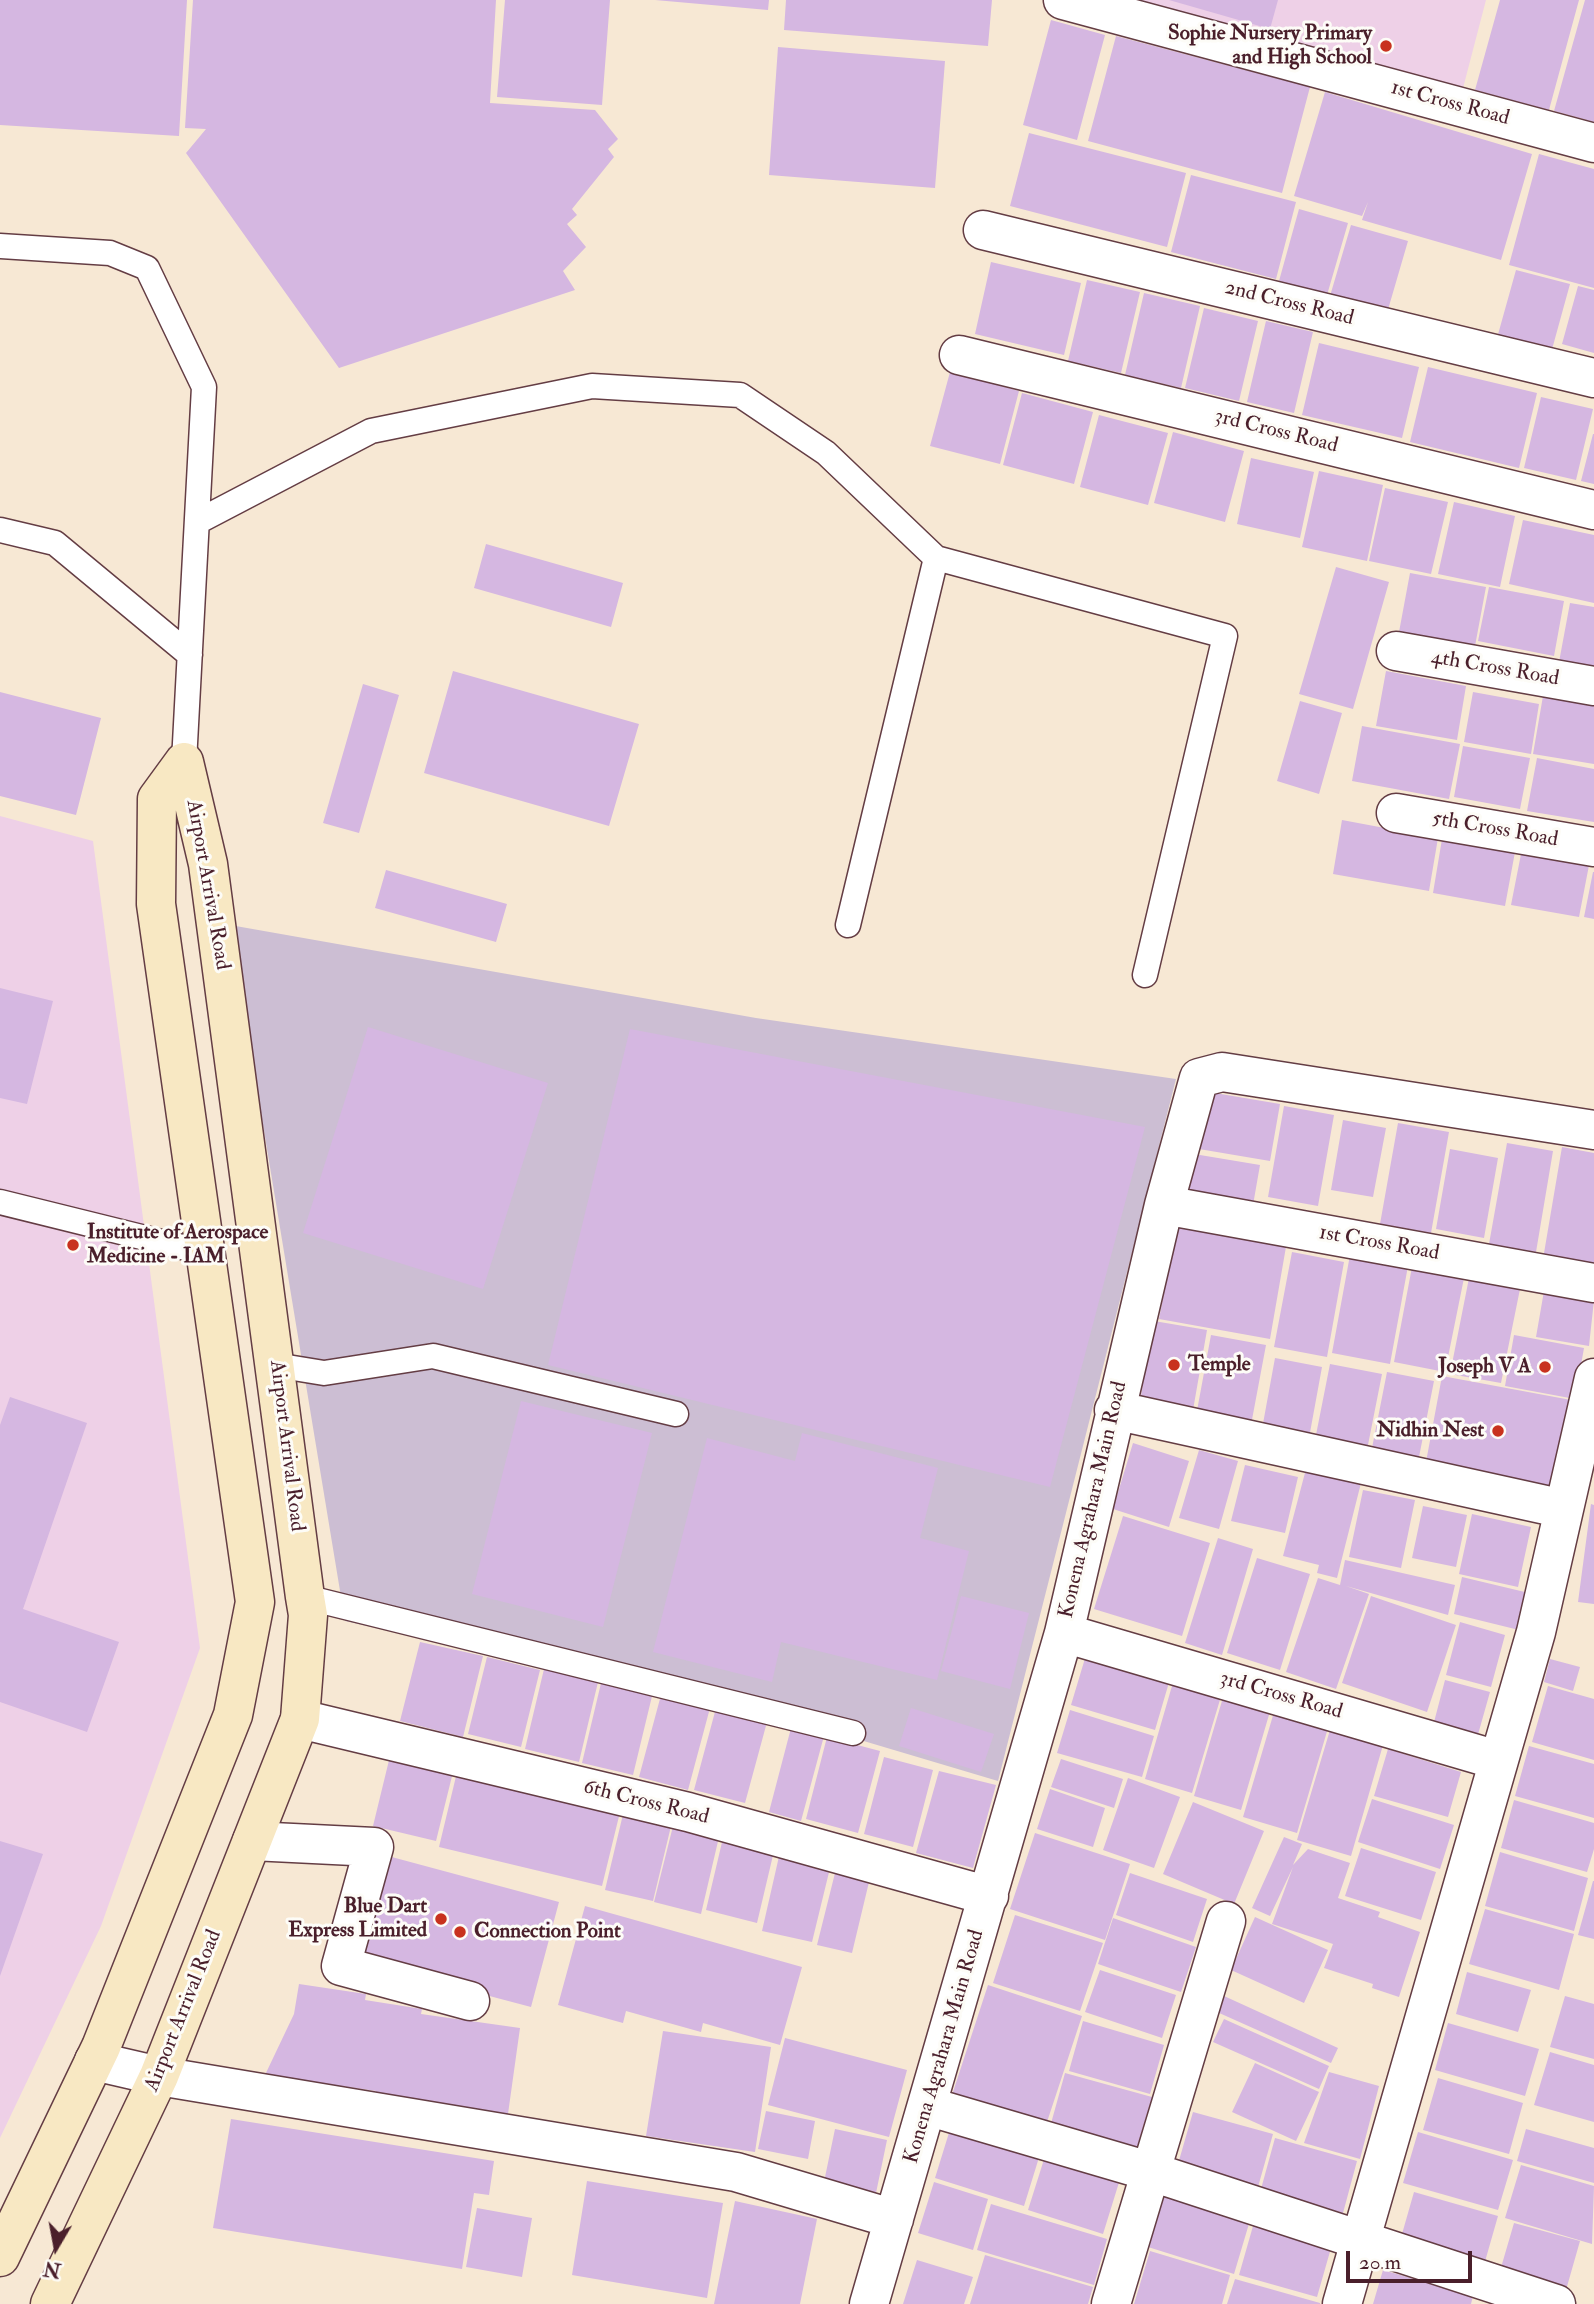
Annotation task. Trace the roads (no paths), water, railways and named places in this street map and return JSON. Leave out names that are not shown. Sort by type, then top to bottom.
[{"type":"street","name":"1st Cross Road","points":[[1063,0],[1594,143]]},
{"type":"street","name":"2nd Cross Road","points":[[983,230],[1594,378]]},
{"type":"street","name":"3rd Cross Road","points":[[958,355],[1594,510]]},
{"type":"street","name":"4th Cross Road","points":[[1396,651],[1594,686]]},
{"type":"street","name":"Airport Arrival Road","points":[[0,2257],[94,2061],[233,1715],[255,1602],[156,904],[157,799],[184,762]]},
{"type":"street","name":"Airport Arrival Road","points":[[50,2304],[159,2076],[300,1719],[308,1615],[306,1597],[208,864],[184,762]]},
{"type":"street","name":"5th Cross Road","points":[[1396,813],[1594,847]]},
{"type":"street","name":"Konena Agrahara Main Road","points":[[869,2304],[1064,1633],[1114,1410],[1164,1205],[1199,1078],[1222,1072],[1594,1130]]},
{"type":"street","name":"1st Cross Road","points":[[1164,1205],[1594,1283]]},
{"type":"street","points":[[1342,2304],[1536,1632],[1594,1377]]},
{"type":"street","points":[[1114,1410],[1564,1509]]},
{"type":"street","name":"3rd Cross Road","points":[[1064,1633],[1497,1760]]},
{"type":"street","name":"6th Cross Road","points":[[300,1719],[688,1812],[989,1896]]},
{"type":"street","points":[[252,1841],[374,1847],[341,1966],[470,2001]]},
{"type":"street","points":[[1111,2304],[1226,1921]]},
{"type":"street","points":[[94,2061],[159,2076],[736,2172],[894,2219]]},
{"type":"street","points":[[927,2106],[1152,2172],[1556,2304]]},
{"type":"lane","points":[[0,246],[110,253],[147,268],[204,387],[184,762]]},
{"type":"lane","points":[[197,522],[370,431],[592,386],[740,395],[826,453],[936,558],[1225,636],[1146,975]]},
{"type":"lane","points":[[0,530],[55,542],[190,655]]},
{"type":"lane","points":[[848,925],[936,558]]},
{"type":"lane","points":[[0,1202],[206,1253]]},
{"type":"lane","points":[[275,1365],[324,1373],[433,1356],[676,1414]]},
{"type":"lane","points":[[306,1597],[853,1733]]},
{"type":"place","name":"Sophie Nursery Primary and High School","points":[[1386,46]]},
{"type":"place","name":"Institute of Aerospace Medicine - IAM","points":[[73,1245]]},
{"type":"place","name":"Temple","points":[[1174,1365]]},
{"type":"place","name":"Joseph V A","points":[[1545,1367]]},
{"type":"place","name":"Nidhin Nest","points":[[1498,1431]]},
{"type":"place","name":"Blue Dart Express Limited","points":[[441,1919]]},
{"type":"place","name":"Connection Point","points":[[460,1932]]}]
